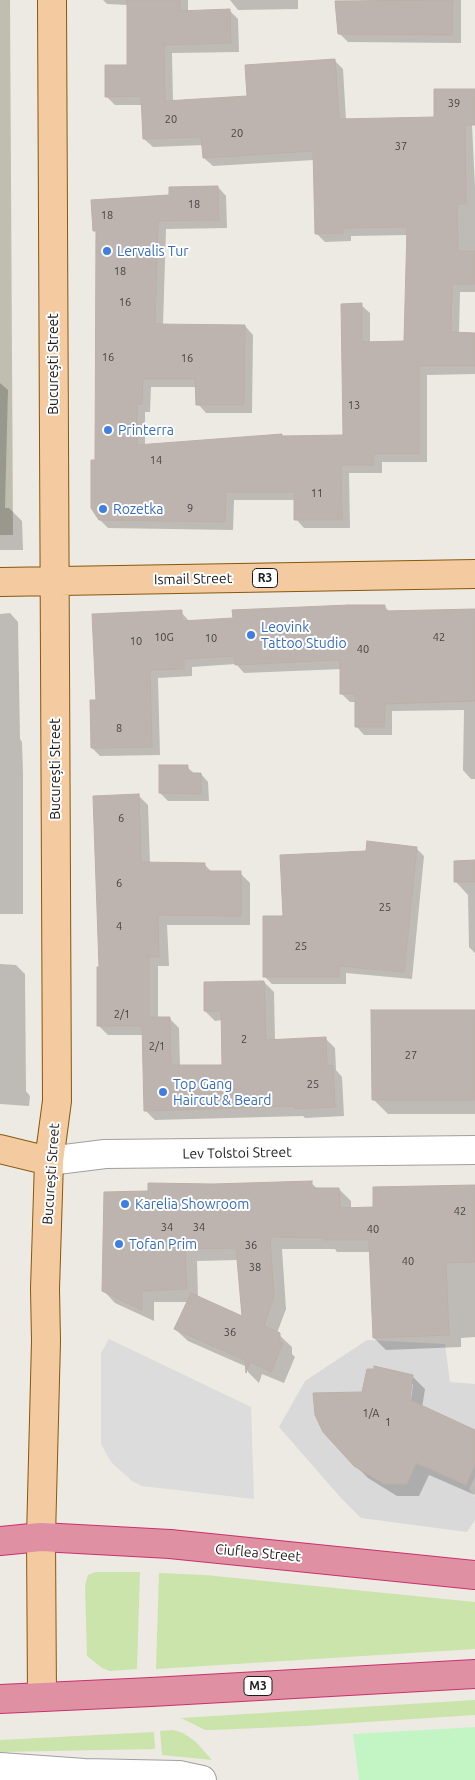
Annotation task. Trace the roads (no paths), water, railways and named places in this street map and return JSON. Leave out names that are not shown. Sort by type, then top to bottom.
[{"type":"highway","name":"Ciuflea Street","points":[[0,1541],[41,1537],[170,1544],[475,1575]]},
{"type":"highway","name":"M3","points":[[0,1698],[150,1692],[475,1674]]},
{"type":"main road","name":"București Street","points":[[42,1697],[41,1537],[49,1161],[57,1101],[52,0]]},
{"type":"main road","name":"Ismail Street","points":[[0,582],[475,574]]},
{"type":"main road","name":"Lev Tolstoi Street","points":[[0,1149],[49,1161]]},
{"type":"street","name":"Lev Tolstoi Street","points":[[49,1161],[105,1154],[475,1150]]},
{"type":"street","points":[[0,1767],[84,1773],[179,1775],[202,1780]]},
{"type":"place","name":"Lervalis Tur","points":[[107,251]]},
{"type":"place","name":"Printerra","points":[[108,430]]},
{"type":"place","name":"Rozetka","points":[[103,509]]},
{"type":"place","name":"Leovink Tattoo Studio","points":[[251,635]]},
{"type":"place","name":"Top Gang Haircut & Beard","points":[[163,1092]]},
{"type":"place","name":"Karelia Showroom","points":[[125,1204]]},
{"type":"place","name":"Tofan Prim","points":[[119,1244]]}]
